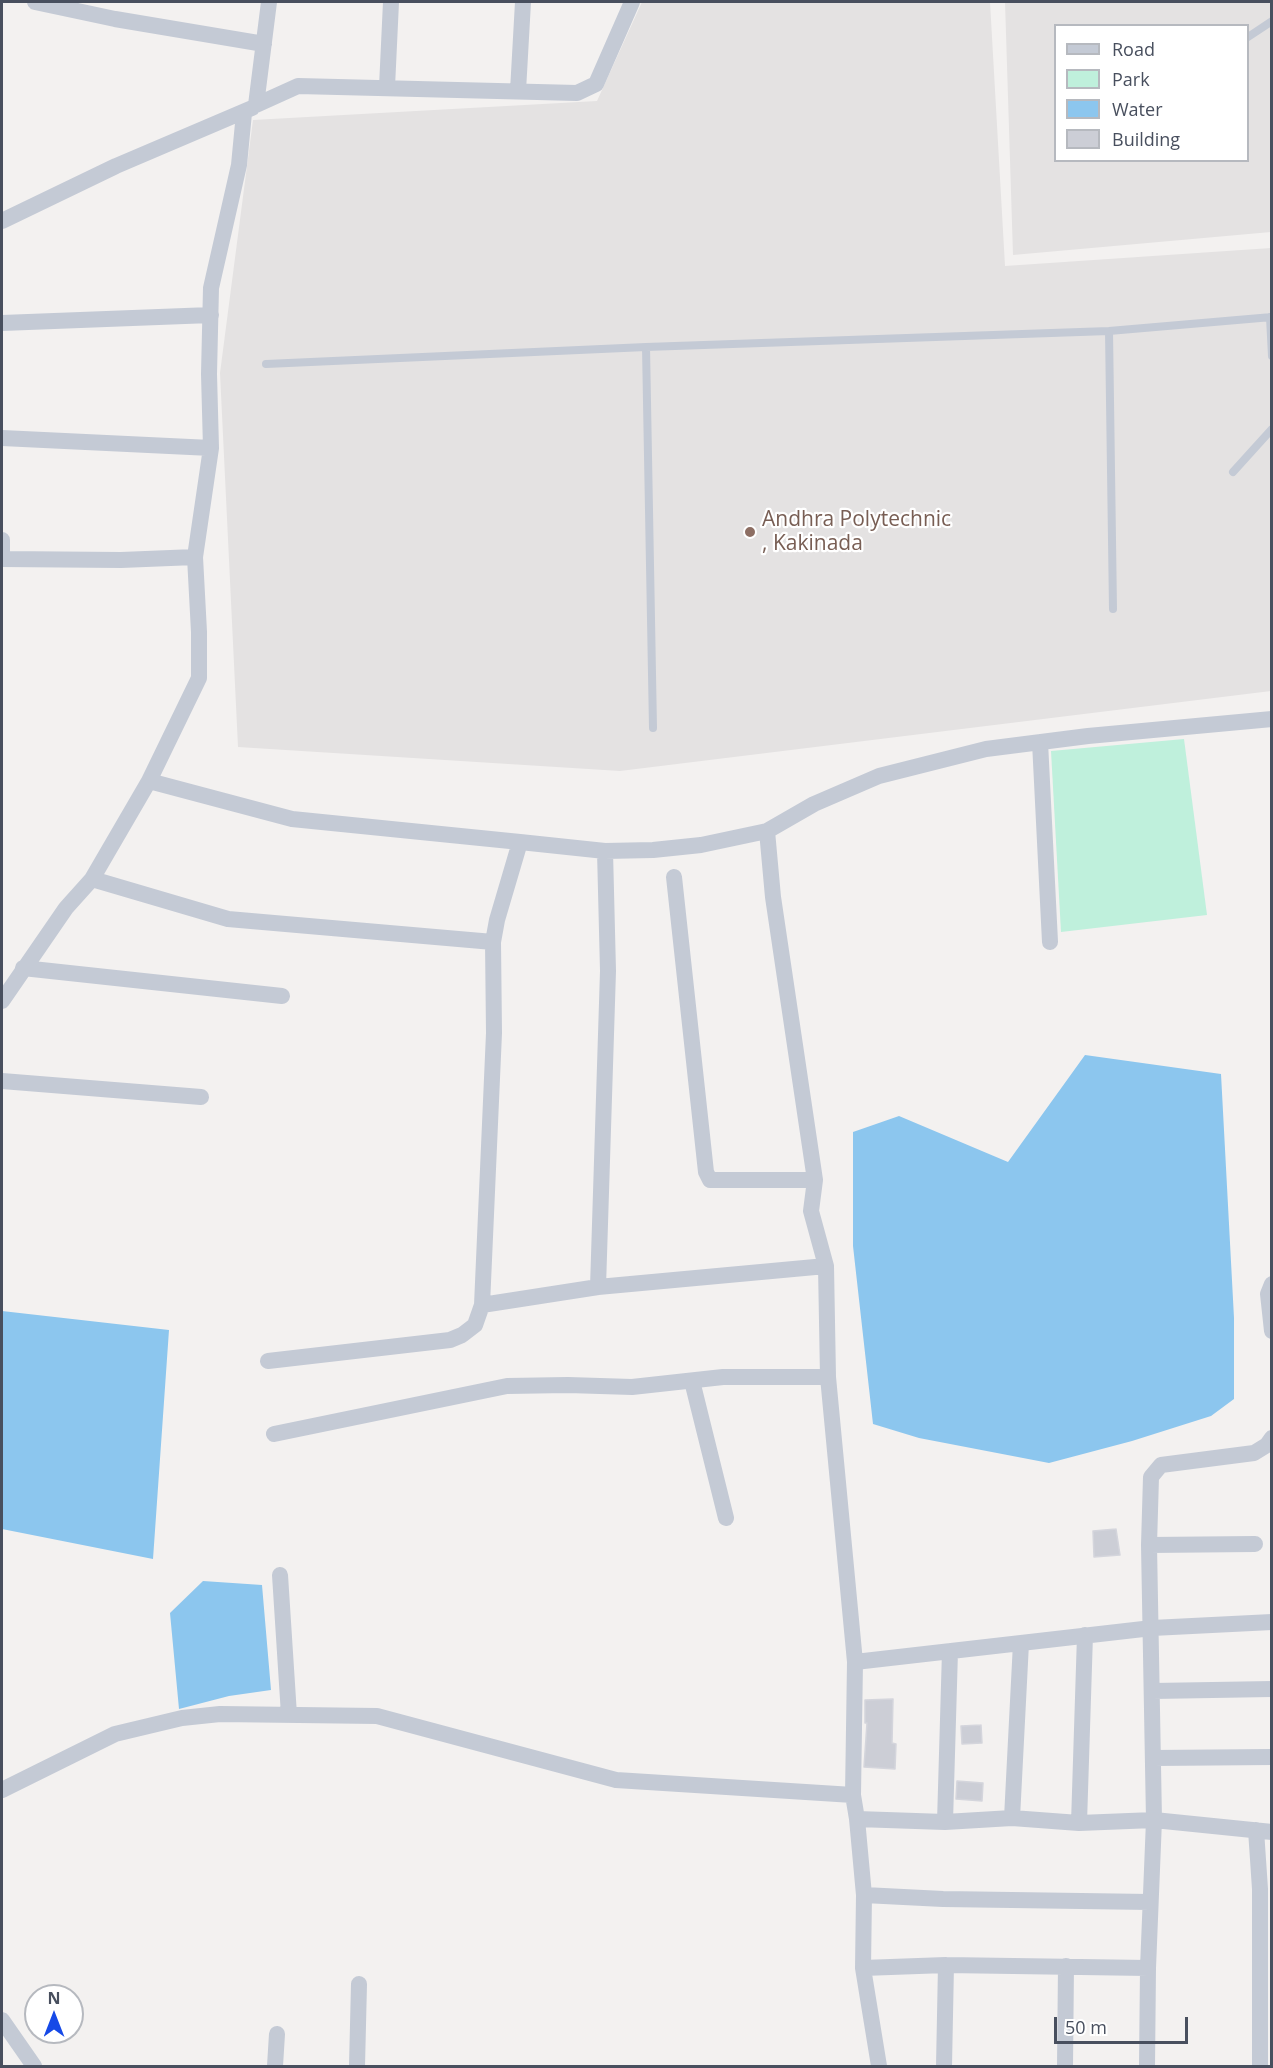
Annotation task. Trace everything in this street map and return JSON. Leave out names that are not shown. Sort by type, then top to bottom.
[{"type":"street","points":[[35,2],[115,19],[264,44]]},
{"type":"street","points":[[115,19],[118,2]]},
{"type":"street","points":[[3,997],[66,908],[92,879],[149,781],[199,678],[195,557],[211,448],[209,374],[212,288],[264,44],[269,2]]},
{"type":"street","points":[[387,87],[391,2]]},
{"type":"street","points":[[518,91],[523,2]]},
{"type":"street","points":[[2,220],[116,166],[298,86],[577,93],[596,84],[632,2]]},
{"type":"street","points":[[2,322],[211,315]]},
{"type":"street","points":[[2,438],[211,448]]},
{"type":"street","points":[[2,540],[2,559],[121,560],[195,557]]},
{"type":"street","points":[[149,781],[292,819],[605,851],[653,850],[700,845],[767,831],[814,804],[879,776],[986,749],[1272,719]]},
{"type":"street","points":[[1040,742],[1050,942]]},
{"type":"street","points":[[767,831],[774,897],[815,1180],[811,1211],[826,1266],[828,1377],[855,1662],[853,1795],[864,1895],[863,1968],[879,2067]]},
{"type":"street","points":[[268,1360],[450,1341],[475,1325],[482,1305],[494,1033],[493,942],[497,920],[520,842]]},
{"type":"street","points":[[598,1287],[608,971],[605,851]]},
{"type":"street","points":[[674,877],[706,1172],[710,1180],[815,1180]]},
{"type":"street","points":[[92,879],[228,919],[493,942]]},
{"type":"street","points":[[23,968],[282,996]]},
{"type":"street","points":[[2,1081],[201,1097]]},
{"type":"street","points":[[482,1305],[598,1287],[826,1266]]},
{"type":"street","points":[[1272,1284],[1268,1294],[1272,1331]]},
{"type":"street","points":[[274,1434],[507,1386],[632,1387],[723,1377],[828,1377]]},
{"type":"street","points":[[692,1381],[726,1518]]},
{"type":"street","points":[[1147,2067],[1148,1968],[1154,1820],[1149,1545],[1151,1477],[1161,1465],[1254,1453],[1272,1438]]},
{"type":"street","points":[[1149,1545],[1255,1544]]},
{"type":"street","points":[[280,1575],[290,1714]]},
{"type":"street","points":[[855,1662],[1152,1628],[1272,1623]]},
{"type":"street","points":[[1079,1823],[1085,1635]]},
{"type":"street","points":[[1012,1818],[1022,1643]]},
{"type":"street","points":[[945,1822],[950,1651]]},
{"type":"street","points":[[1152,1691],[1272,1689]]},
{"type":"street","points":[[2,1790],[115,1734],[182,1718],[220,1714],[290,1714],[377,1716],[616,1780],[853,1795]]},
{"type":"street","points":[[1153,1758],[1272,1757]]},
{"type":"street","points":[[857,1820],[945,1822],[1012,1818],[1079,1823],[1154,1820],[1264,1831],[1260,1889],[1260,2067]]},
{"type":"street","points":[[864,1895],[943,1899],[1150,1902]]},
{"type":"street","points":[[863,1968],[946,1965],[1148,1968]]},
{"type":"street","points":[[944,2067],[946,1965]]},
{"type":"street","points":[[1065,2067],[1066,1966]]},
{"type":"street","points":[[357,2067],[359,1984]]},
{"type":"street","points":[[2,2020],[34,2067]]},
{"type":"street","points":[[274,2067],[277,2034]]},
{"type":"lane","points":[[1249,37],[1272,21]]},
{"type":"lane","points":[[266,364],[646,347],[1108,331],[1271,317],[1272,356]]},
{"type":"lane","points":[[1108,331],[1113,609]]},
{"type":"lane","points":[[646,347],[653,728]]},
{"type":"lane","points":[[1233,472],[1272,429]]},
{"type":"shaded area","name":"Andhra Polytechnic , Kakinada","points":[[642,2],[990,2],[1005,266],[1271,248],[1271,691],[620,771],[238,747],[220,373],[253,120],[597,101]]},
{"type":"shaded area","points":[[1005,2],[1271,2],[1271,232],[1013,255]]},
{"type":"green space","points":[[1184,739],[1207,915],[1061,932],[1051,751]]},
{"type":"water","points":[[1085,1055],[1221,1074],[1234,1318],[1234,1399],[1211,1416],[1132,1441],[1049,1463],[919,1438],[873,1424],[853,1246],[853,1132],[899,1116],[1008,1162]]},
{"type":"water","points":[[2,1311],[169,1330],[153,1559],[2,1529]]},
{"type":"water","points":[[203,1581],[262,1585],[271,1690],[229,1696],[179,1709],[170,1613]]},
{"type":"building","points":[[1116,1529],[1120,1555],[1094,1557],[1093,1531]]},
{"type":"building","points":[[893,1699],[892,1743],[896,1744],[895,1769],[864,1767],[867,1723],[865,1723],[865,1700]]},
{"type":"building","points":[[981,1725],[982,1743],[962,1744],[961,1726]]},
{"type":"building","points":[[957,1781],[983,1783],[982,1801],[956,1799]]},
{"type":"place","name":"Andhra Polytechnic , Kakinada","points":[[750,532]]}]
